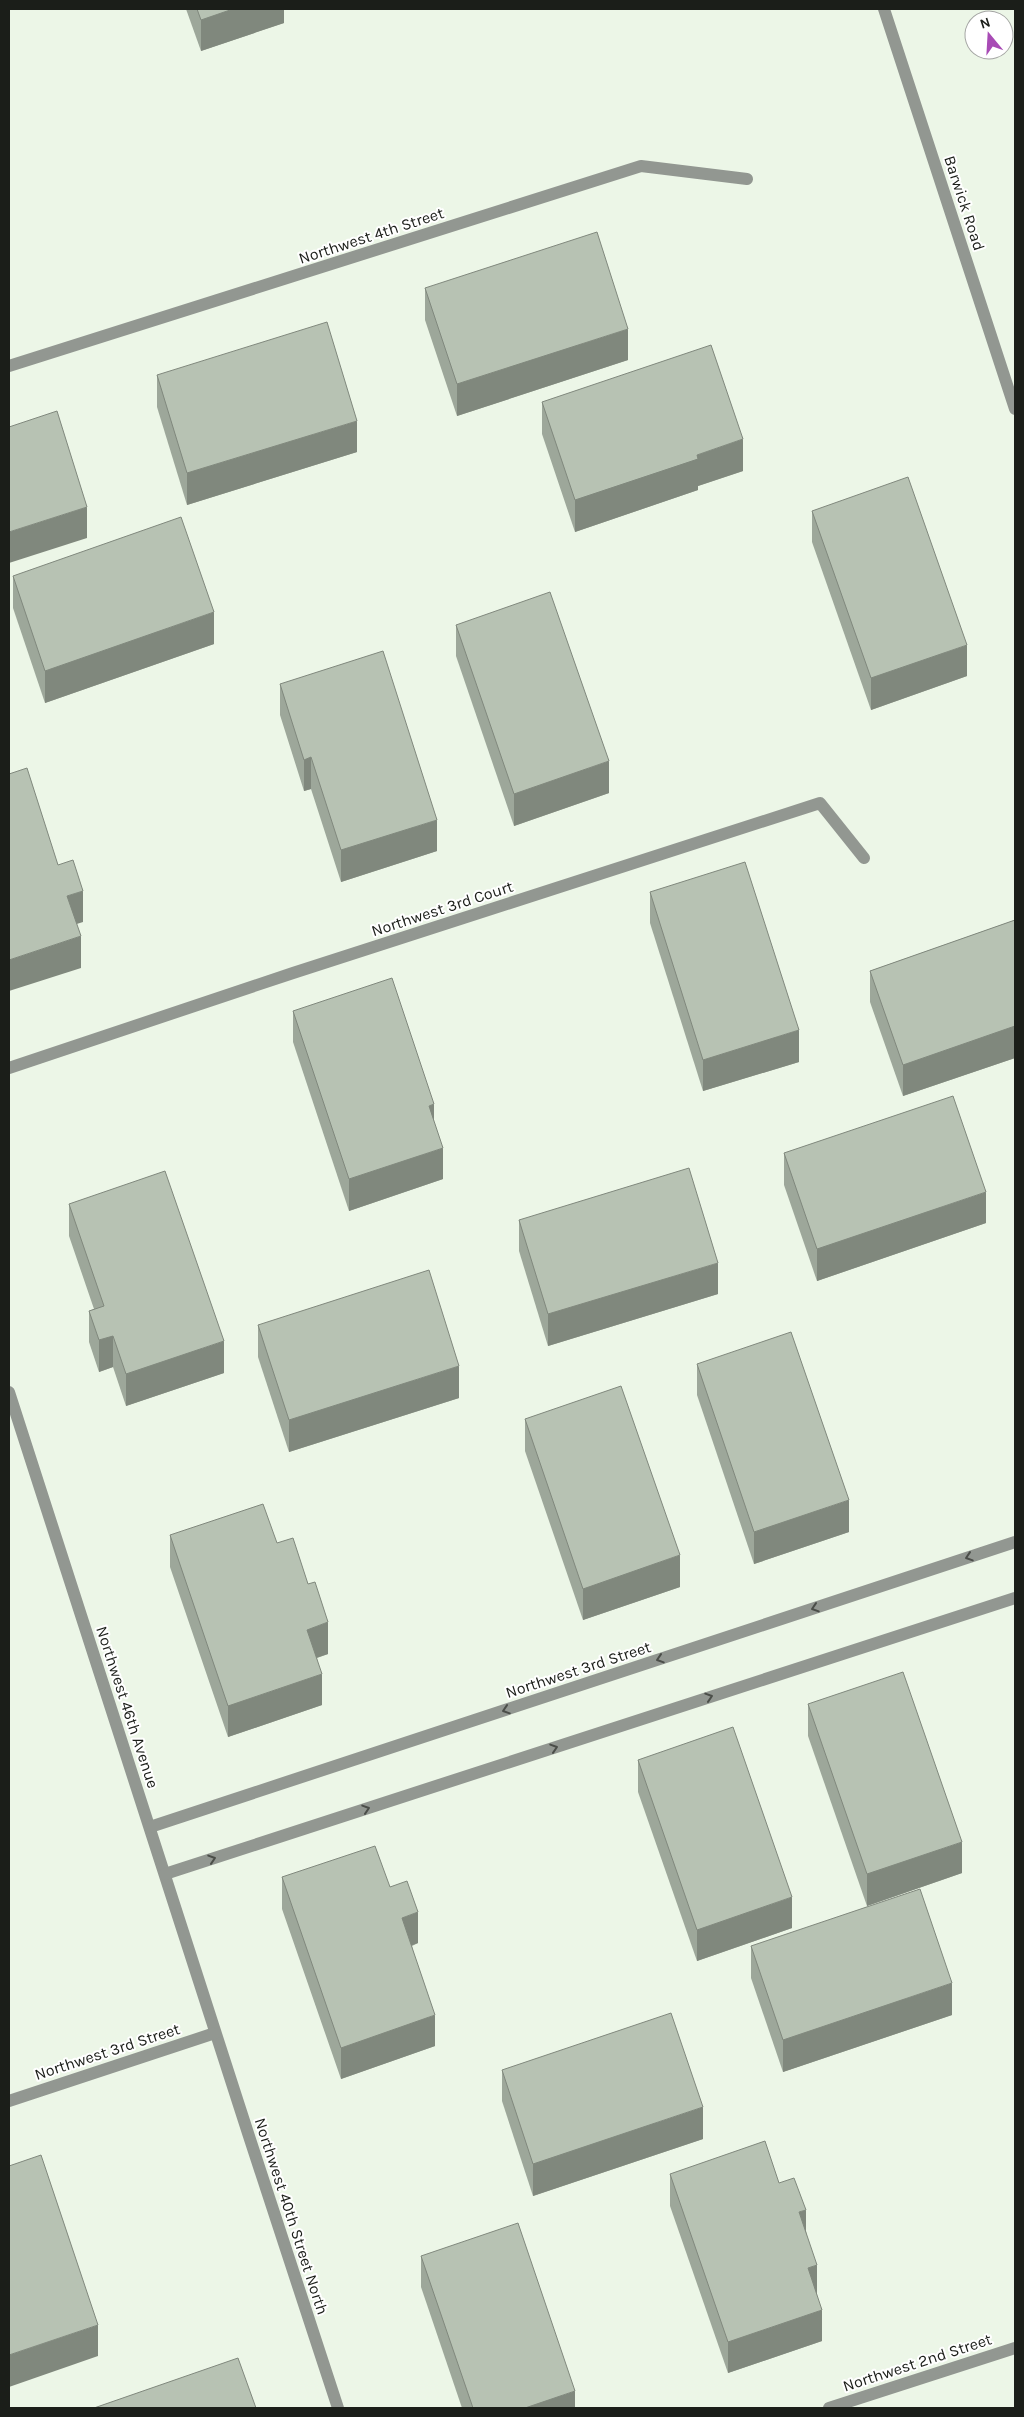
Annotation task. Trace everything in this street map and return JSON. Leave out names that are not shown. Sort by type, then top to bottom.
[{"type":"street","name":"Barwick Road","points":[[884,9],[1015,409]]},
{"type":"street","name":"Northwest 4th Street","points":[[9,366],[641,166],[747,178]]},
{"type":"street","name":"Northwest 3rd Court","points":[[9,1068],[293,972],[820,803],[864,858]]},
{"type":"street","name":"Northwest 46th Avenue","points":[[9,1392],[150,1827],[214,2033]]},
{"type":"street","name":"Northwest 3rd Street","points":[[150,1827],[1015,1542]]},
{"type":"street","points":[[165,1874],[1015,1598]]},
{"type":"street","name":"Northwest 3rd Street","points":[[9,2100],[214,2033]]},
{"type":"street","name":"Northwest 40th Street North","points":[[214,2033],[338,2408]]},
{"type":"street","name":"Northwest 2nd Street","points":[[829,2408],[1015,2348]]},
{"type":"building","points":[[197,9],[233,9],[201,20]]},
{"type":"building","points":[[597,232],[628,329],[457,384],[425,288]]},
{"type":"building","points":[[327,322],[357,421],[187,473],[157,375]]},
{"type":"building","points":[[711,345],[743,439],[697,455],[698,459],[575,500],[542,402]]},
{"type":"building","points":[[57,411],[87,507],[9,532],[9,427]]},
{"type":"building","points":[[908,477],[967,645],[871,678],[812,511]]},
{"type":"building","points":[[181,517],[214,612],[45,671],[13,576]]},
{"type":"building","points":[[550,592],[609,761],[514,794],[456,625]]},
{"type":"building","points":[[383,651],[437,820],[341,850],[311,757],[304,760],[280,684]]},
{"type":"building","points":[[27,768],[58,865],[73,860],[83,891],[67,896],[81,936],[9,960],[9,774]]},
{"type":"building","points":[[745,862],[799,1030],[703,1060],[650,892]]},
{"type":"building","points":[[1015,920],[1015,1026],[903,1065],[870,971]]},
{"type":"building","points":[[392,978],[434,1104],[429,1106],[443,1148],[349,1179],[293,1011]]},
{"type":"building","points":[[953,1096],[986,1192],[817,1249],[784,1153]]},
{"type":"building","points":[[689,1168],[718,1263],[548,1314],[519,1220]]},
{"type":"building","points":[[165,1171],[224,1341],[126,1374],[113,1336],[99,1340],[89,1311],[104,1306],[69,1204]]},
{"type":"building","points":[[429,1270],[459,1366],[289,1420],[258,1325]]},
{"type":"building","points":[[791,1332],[849,1500],[754,1532],[697,1364]]},
{"type":"building","points":[[621,1386],[680,1555],[583,1589],[525,1419]]},
{"type":"building","points":[[263,1504],[277,1543],[293,1538],[308,1584],[315,1582],[328,1622],[307,1630],[322,1674],[228,1706],[170,1535]]},
{"type":"building","points":[[903,1672],[962,1842],[867,1874],[808,1704]]},
{"type":"building","points":[[733,1727],[792,1897],[697,1930],[638,1760]]},
{"type":"building","points":[[375,1846],[390,1887],[407,1881],[418,1912],[402,1918],[435,2015],[341,2048],[282,1877]]},
{"type":"building","points":[[920,1889],[952,1983],[783,2040],[751,1946]]},
{"type":"building","points":[[671,2013],[703,2107],[533,2164],[502,2070]]},
{"type":"building","points":[[765,2141],[779,2183],[794,2178],[806,2210],[799,2212],[817,2265],[808,2268],[822,2310],[728,2342],[670,2174]]},
{"type":"building","points":[[41,2155],[98,2325],[9,2355],[9,2166]]},
{"type":"building","points":[[518,2223],[575,2391],[525,2408],[473,2408],[421,2256]]},
{"type":"building","points":[[238,2358],[256,2408],[94,2408]]}]
